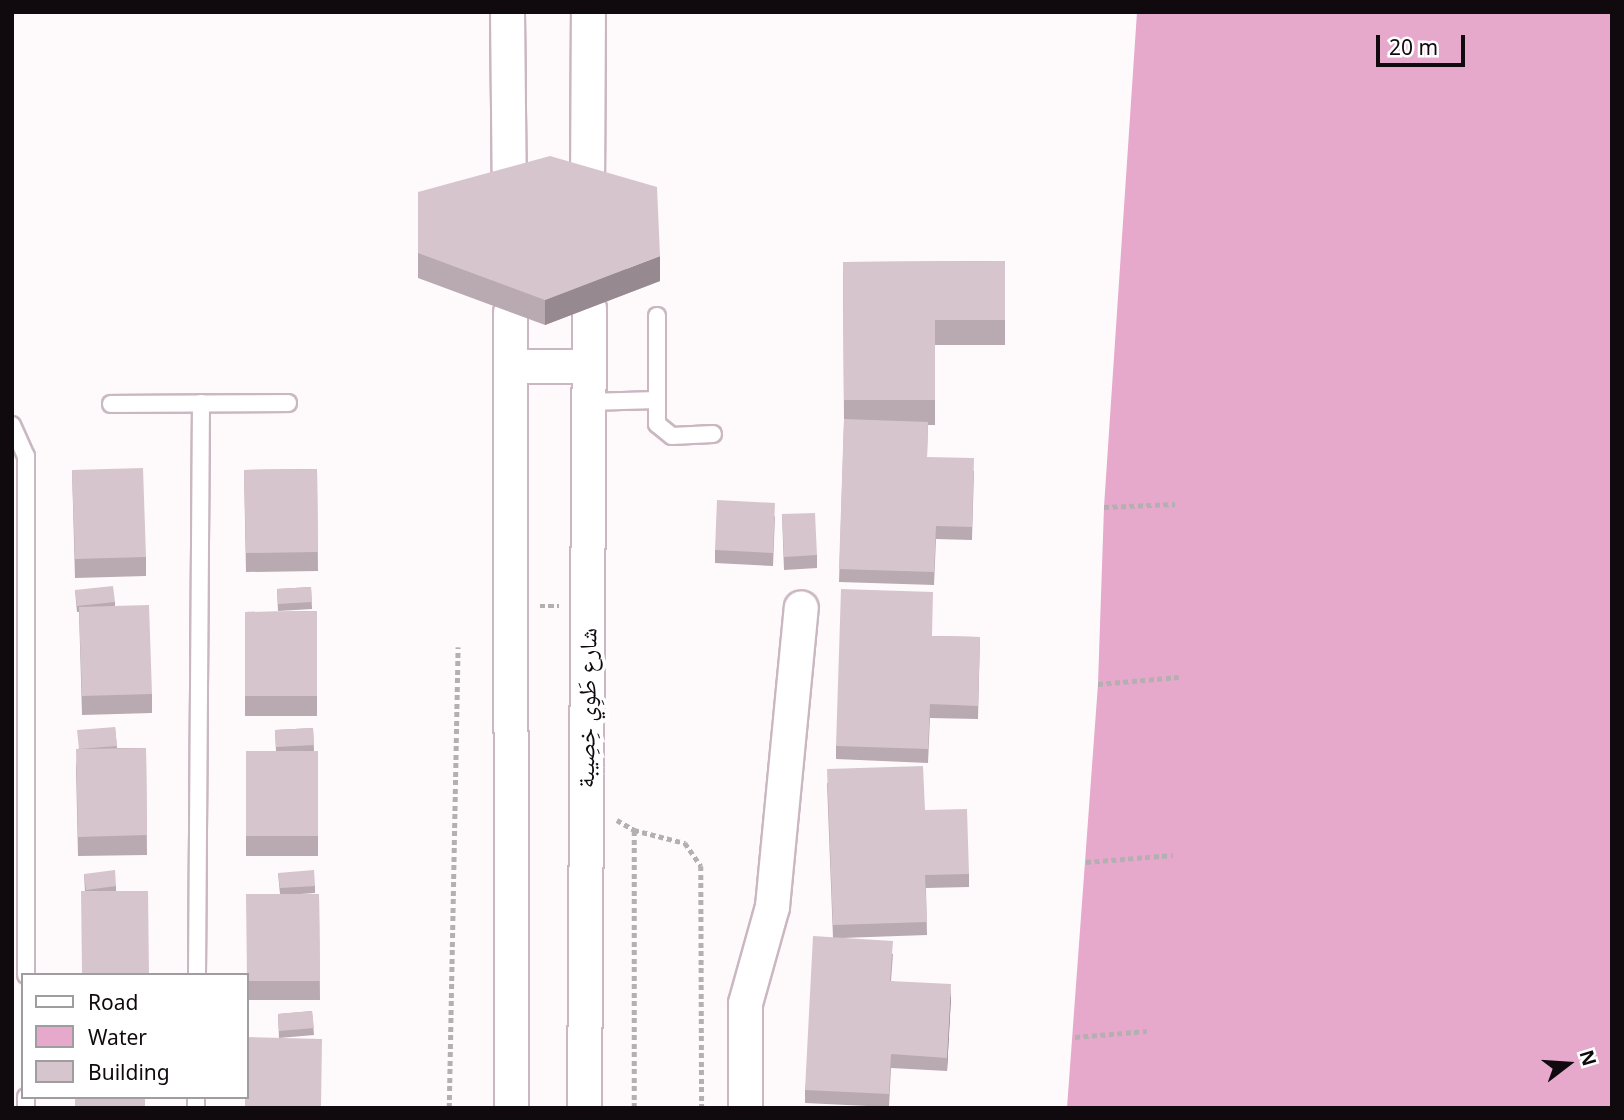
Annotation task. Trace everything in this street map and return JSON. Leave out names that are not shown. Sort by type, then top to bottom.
[{"type":"street","points":[[507,12],[509,192]]},
{"type":"street","points":[[587,192],[588,12]]},
{"type":"street","name":"شارع طَوِي خِصِيبة","points":[[584,1108],[589,308]]},
{"type":"street","points":[[510,312],[512,1108]]},
{"type":"street","points":[[510,366],[589,366]]},
{"type":"street","points":[[744,1108],[745,1003],[774,894],[801,607]]},
{"type":"lane","points":[[657,316],[657,424],[665,434],[713,434]]},
{"type":"lane","points":[[588,402],[657,400]]},
{"type":"lane","points":[[111,404],[288,403]]},
{"type":"lane","points":[[197,973],[201,404]]},
{"type":"lane","points":[[12,425],[26,456],[26,973]]},
{"type":"path","points":[[1104,507],[1175,504]]},
{"type":"path","points":[[510,606],[588,606]]},
{"type":"path","points":[[449,1108],[458,647]]},
{"type":"path","points":[[1098,684],[1179,677]]},
{"type":"path","points":[[616,820],[634,830],[685,844],[701,866],[702,1108]]},
{"type":"path","points":[[634,830],[634,1108]]},
{"type":"path","points":[[1086,862],[1173,855]]},
{"type":"path","points":[[1075,1037],[1147,1031]]},
{"type":"water","points":[[1137,12],[1612,12],[1612,1108],[1067,1108],[1098,684],[1104,507]]},
{"type":"building","points":[[550,156],[657,187],[660,256],[545,300],[418,253],[418,192]]},
{"type":"building","points":[[1005,261],[1005,320],[935,320],[935,400],[844,400],[843,262]]},
{"type":"building","points":[[844,419],[928,422],[927,457],[974,458],[972,527],[936,526],[934,572],[839,569]]},
{"type":"building","points":[[143,468],[146,557],[75,559],[72,470]]},
{"type":"building","points":[[317,469],[318,552],[246,553],[244,470]]},
{"type":"building","points":[[717,500],[775,503],[773,553],[715,550]]},
{"type":"building","points":[[815,513],[817,555],[784,557],[782,514]]},
{"type":"building","points":[[113,586],[115,602],[77,606],[75,590]]},
{"type":"building","points":[[311,587],[312,602],[278,604],[277,589]]},
{"type":"building","points":[[841,589],[933,592],[932,636],[980,637],[978,706],[930,704],[928,749],[836,746]]},
{"type":"building","points":[[149,605],[152,694],[82,696],[79,607]]},
{"type":"building","points":[[317,611],[317,696],[245,696],[245,612]]},
{"type":"building","points":[[115,727],[117,746],[79,749],[77,730]]},
{"type":"building","points":[[313,728],[314,745],[276,747],[275,730]]},
{"type":"building","points":[[146,748],[147,835],[78,837],[76,749]]},
{"type":"building","points":[[246,751],[318,751],[318,836],[246,836]]},
{"type":"building","points":[[923,766],[925,810],[967,809],[969,874],[925,875],[927,922],[833,925],[827,769]]},
{"type":"building","points":[[115,870],[116,886],[86,890],[84,874]]},
{"type":"building","points":[[314,870],[315,886],[280,888],[278,873]]},
{"type":"building","points":[[81,891],[148,891],[149,973],[82,973]]},
{"type":"building","points":[[246,894],[319,894],[320,981],[248,981]]},
{"type":"building","points":[[813,936],[893,941],[890,981],[951,984],[947,1058],[891,1054],[889,1094],[805,1090]]},
{"type":"building","points":[[312,1011],[314,1028],[279,1031],[278,1014]]},
{"type":"building","points":[[248,1037],[322,1039],[321,1108],[245,1108],[245,1099],[248,1099]]},
{"type":"building","points":[[75,1099],[145,1099],[145,1108],[75,1108]]}]
